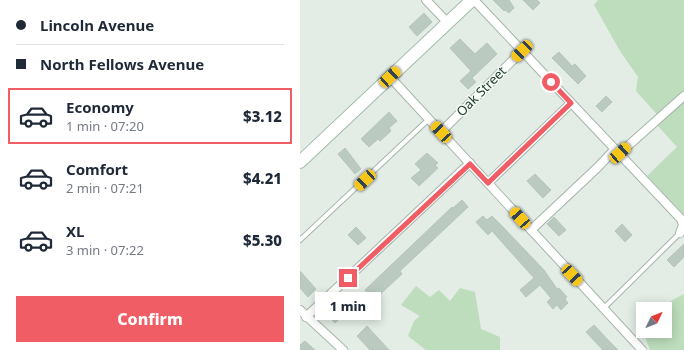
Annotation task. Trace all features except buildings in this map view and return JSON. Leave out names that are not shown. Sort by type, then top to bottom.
[{"type":"main road","points":[[300,162],[473,0]]},
{"type":"street","points":[[426,0],[448,23]]},
{"type":"street","points":[[473,0],[681,219],[683,225],[680,233]]},
{"type":"street","name":"Oak Street","points":[[441,132],[522,51]]},
{"type":"street","points":[[390,77],[642,350]]},
{"type":"street","points":[[531,230],[597,168],[684,96]]},
{"type":"street","points":[[488,183],[571,103]]},
{"type":"street","points":[[306,317],[470,164]]},
{"type":"street","points":[[300,310],[343,350]]},
{"type":"lane","points":[[300,240],[429,119]]},
{"type":"lane","points":[[604,308],[680,233]]},
{"type":"green space","points":[[598,0],[684,0],[684,215],[647,176],[677,147],[658,126],[662,120],[636,91],[638,77],[620,51],[594,5]]},
{"type":"green space","points":[[416,286],[430,297],[439,290],[450,301],[460,288],[475,292],[481,329],[500,337],[500,350],[426,350],[408,336],[414,321],[420,316],[401,305]]},
{"type":"green space","points":[[684,294],[684,350],[650,350],[645,338],[672,338],[672,302],[669,302]]},
{"type":"route","points":[[348,278],[470,164],[488,183],[545,130],[571,103],[551,82]]}]
